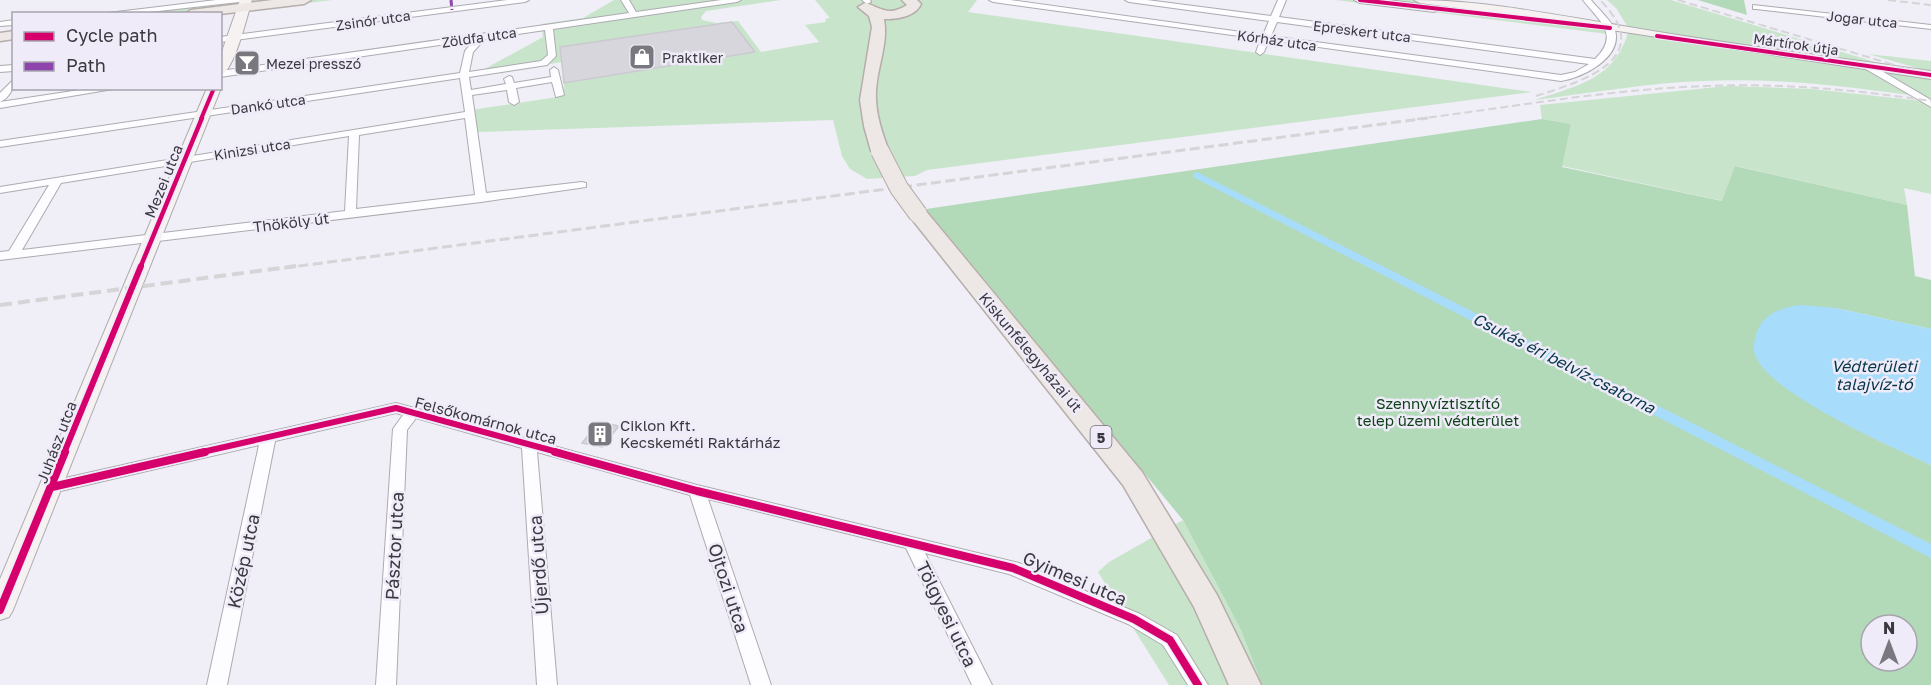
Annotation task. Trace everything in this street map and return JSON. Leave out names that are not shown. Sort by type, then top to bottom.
[{"type":"main road","points":[[200,12],[243,2],[304,0]]},
{"type":"main road","name":"5","points":[[870,4],[896,14],[912,9],[914,6],[911,1]]},
{"type":"main road","name":"Kiskunfélegyházai út","points":[[870,4],[878,18],[877,43],[868,96],[873,131],[880,151],[899,188],[1133,479],[1208,603],[1245,685]]},
{"type":"main road","name":"Kiskunfélegyházai út","points":[[877,43],[896,14]]},
{"type":"street","name":"Zsinór utca","points":[[222,40],[525,0]]},
{"type":"street","points":[[625,0],[634,15]]},
{"type":"street","name":"Zöldfa utca","points":[[222,73],[737,0]]},
{"type":"street","name":"Kórház utca","points":[[993,0],[1561,78],[1573,78],[1582,74],[1596,62]]},
{"type":"street","name":"Epreskert utca","points":[[1129,0],[1596,62]]},
{"type":"street","points":[[1260,51],[1282,0]]},
{"type":"street","points":[[1360,0],[1563,21]]},
{"type":"street","points":[[1420,0],[1563,21]]},
{"type":"street","points":[[1587,0],[1612,33],[1609,48],[1596,62]]},
{"type":"street","points":[[127,12],[243,2],[235,39],[222,68]]},
{"type":"street","name":"Jogar utca","points":[[1756,8],[1931,27]]},
{"type":"street","name":"Mártírok útja","points":[[1563,21],[1931,75]]},
{"type":"street","points":[[549,27],[552,56],[544,63],[554,67],[559,95]]},
{"type":"street","points":[[481,199],[465,75],[469,51],[483,36]]},
{"type":"street","name":"Dankó utca","points":[[0,144],[544,63]]},
{"type":"street","points":[[1867,66],[1931,104]]},
{"type":"street","points":[[508,68],[514,102]]},
{"type":"street","points":[[467,93],[556,79]]},
{"type":"street","points":[[0,99],[12,84]]},
{"type":"street","points":[[0,105],[101,90]]},
{"type":"street","name":"Mezei utca","points":[[135,283],[213,90]]},
{"type":"street","name":"Kinizsi utca","points":[[0,190],[469,114]]},
{"type":"street","points":[[350,215],[354,133]]},
{"type":"street","points":[[13,254],[58,180]]},
{"type":"street","name":"Thököly út","points":[[0,256],[582,185]]},
{"type":"street","name":"Juhász utca","points":[[0,610],[135,283]]},
{"type":"street","name":"Felsőkomárnok utca","points":[[52,487],[396,408],[697,491],[912,543]]},
{"type":"street","name":"Pásztor utca","points":[[386,685],[400,429],[413,412]]},
{"type":"street","name":"Közép utca","points":[[217,685],[268,436]]},
{"type":"street","name":"Újerdő utca","points":[[529,445],[547,685]]},
{"type":"street","name":"Ojtozi utca","points":[[697,491],[761,685]]},
{"type":"street","name":"Tölgyesi utca","points":[[912,543],[982,685]]},
{"type":"street","name":"Gyimesi utca","points":[[912,543],[1013,568],[1134,619],[1170,640],[1191,669],[1198,685]]},
{"type":"green space","points":[[225,0],[332,0],[222,14],[222,12],[107,12]]},
{"type":"green space","points":[[614,0],[781,0],[706,11],[701,17],[702,20],[716,23],[738,21],[761,52],[819,42],[805,25],[826,22],[825,19],[830,18],[815,0],[977,0],[968,12],[1532,92],[927,170],[915,176],[867,179],[850,169],[842,156],[833,120],[478,132],[471,110],[564,96],[564,83],[755,52],[732,22],[560,47],[562,62],[470,77],[543,37],[541,24],[583,18]]},
{"type":"green space","points":[[1336,0],[1444,0],[1598,22],[1608,34]]},
{"type":"green space","points":[[1607,0],[1671,0],[1931,79],[1931,98],[1817,84],[1732,80],[1661,84],[1535,100],[1594,78],[1615,59],[1629,29],[1616,8]]},
{"type":"green space","points":[[1698,0],[1744,0],[1747,15]]},
{"type":"green space","points":[[1868,54],[1931,61],[1931,72]]},
{"type":"green space","points":[[1727,86],[1812,89],[1931,102],[1931,194],[1904,188],[1907,205],[1736,166],[1723,201],[1562,166],[1571,124],[1542,119],[1540,105]]},
{"type":"green space","name":"Szennyvíztisztító telep üzemi védterület","points":[[1542,119],[1571,124],[1562,167],[1722,201],[1735,166],[1907,205],[1915,276],[1931,280],[1931,329],[1836,308],[1778,381],[1833,417],[1931,465],[1931,685],[1262,685],[1241,630],[1183,520],[926,209]]},
{"type":"green space","points":[[1183,520],[1241,630],[1262,685],[1169,685],[1098,572],[1109,562]]},
{"type":"water","name":"Védterületi talajvíz-tó","points":[[1801,305],[1836,308],[1931,329],[1931,465],[1834,418],[1783,386],[1765,370],[1755,355],[1754,349],[1755,337],[1760,325],[1775,312]]},
{"type":"building","name":"Praktiker","points":[[732,22],[755,52],[564,83],[560,47]]},
{"type":"building","name":"Ciklon Kft. Kecskeméti Raktárház","points":[[599,422],[619,426],[602,447],[582,443]]},
{"type":"waterway","name":"Csukás éri belvíz-csatorna","points":[[1197,175],[1931,552]]},
{"type":"railway","points":[[1536,96],[1593,74],[1608,64],[1618,52],[1621,37],[1616,20],[1600,0]]},
{"type":"railway","points":[[1678,0],[1931,76]]},
{"type":"railway","points":[[1888,0],[1931,5]]},
{"type":"railway","points":[[1417,119],[1598,95],[1708,86],[1820,88],[1931,101]]},
{"type":"railway","points":[[284,268],[1428,118]]},
{"type":"railway","points":[[0,305],[296,266]]},
{"type":"marked path","points":[[451,0],[452,10]]},
{"type":"cycle path","points":[[1360,0],[1610,28]]},
{"type":"cycle path","points":[[1657,36],[1931,75]]},
{"type":"cycle path","points":[[0,610],[213,90]]},
{"type":"cycle path","points":[[52,487],[396,408],[697,491],[1013,568],[1134,619],[1170,640],[1198,685]]},
{"type":"place","name":"Praktiker","points":[[642,57]]},
{"type":"place","name":"Mezei presszó","points":[[247,63]]},
{"type":"place","name":"Ciklon Kft. Kecskeméti Raktárház","points":[[600,434]]}]
